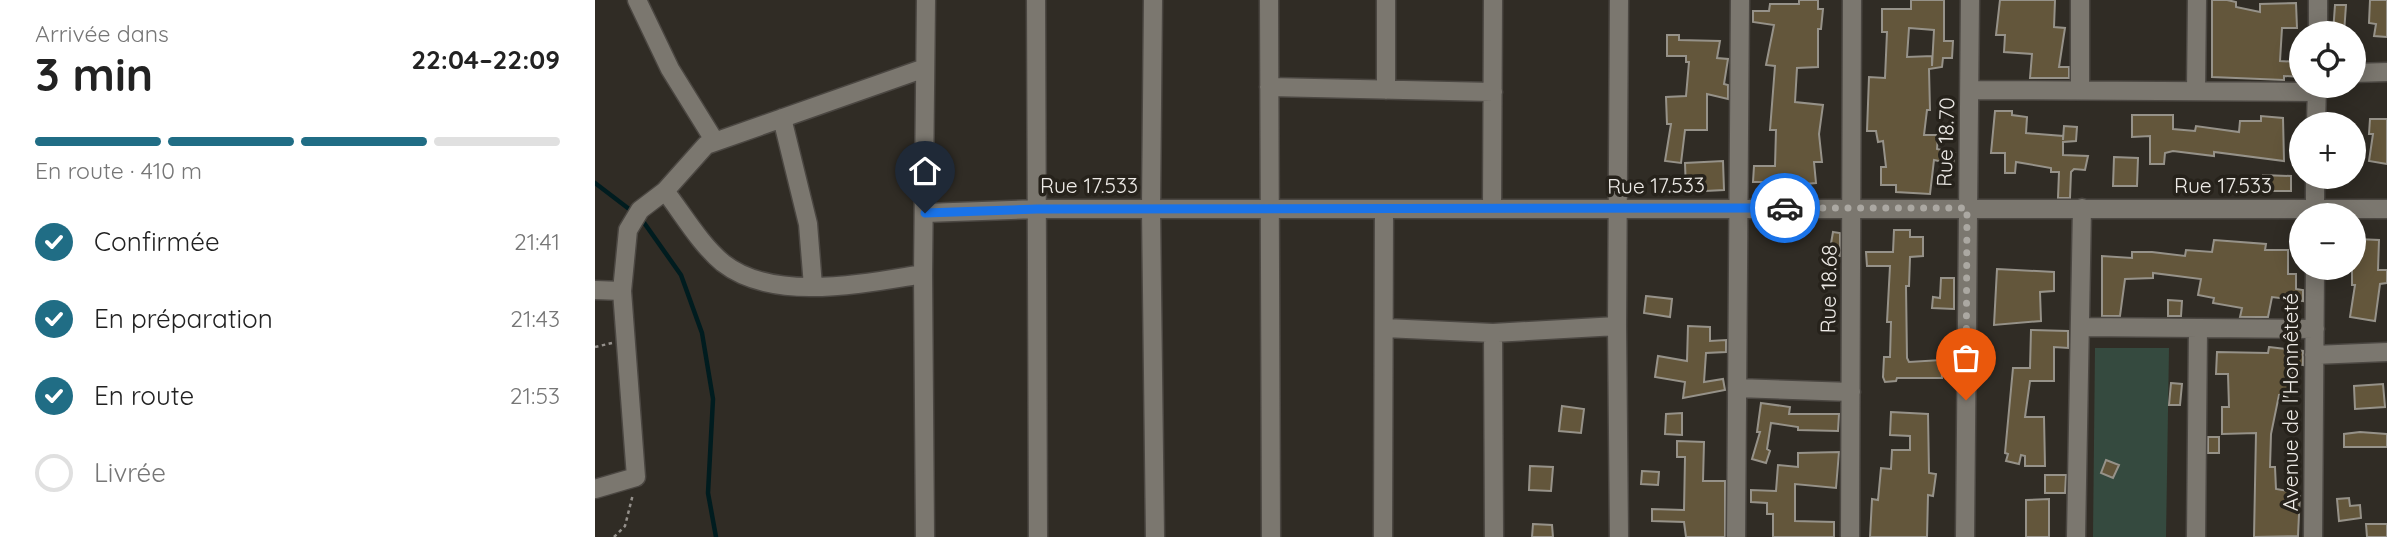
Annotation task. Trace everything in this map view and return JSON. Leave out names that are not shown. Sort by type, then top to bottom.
[{"type":"street","points":[[637,0],[670,69],[714,141]]},
{"type":"street","points":[[925,537],[923,274],[926,0]]},
{"type":"street","points":[[1036,0],[1038,537]]},
{"type":"street","points":[[1153,0],[1151,209],[1155,537]]},
{"type":"street","points":[[1269,0],[1271,537]]},
{"type":"street","points":[[1386,0],[1386,90]]},
{"type":"street","points":[[1492,208],[1493,0]]},
{"type":"street","points":[[1619,0],[1619,537]]},
{"type":"street","points":[[1736,537],[1740,0]]},
{"type":"street","name":"Rue 18.68","points":[[1850,537],[1852,0]]},
{"type":"street","name":"Rue 18.70","points":[[1965,537],[1970,0]]},
{"type":"street","points":[[2080,0],[2080,90]]},
{"type":"street","points":[[2196,90],[2197,0]]},
{"type":"street","points":[[2318,0],[2318,21]]},
{"type":"street","points":[[595,489],[635,477],[622,291],[628,230],[640,210],[665,191],[694,156],[714,141],[925,68]]},
{"type":"street","points":[[2366,73],[2387,72]]},
{"type":"street","points":[[1269,87],[1493,92]]},
{"type":"street","points":[[1971,90],[2289,89]]},
{"type":"street","points":[[782,118],[808,224],[813,286]]},
{"type":"street","points":[[665,191],[722,262],[757,278],[813,286],[856,285],[923,274]]},
{"type":"street","name":"Rue 17.533","points":[[925,213],[1037,209],[1268,208],[2082,208],[2289,212]]},
{"type":"street","points":[[2076,537],[2082,208]]},
{"type":"street","points":[[1383,537],[1384,209]]},
{"type":"street","name":"Rue 17.533","points":[[2366,210],[2387,209]]},
{"type":"street","name":"Avenue de l'Honnêteté","points":[[2313,537],[2315,280]]},
{"type":"street","points":[[595,290],[622,291]]},
{"type":"street","points":[[1385,328],[1493,333],[1617,326]]},
{"type":"street","points":[[2080,327],[2315,329]]},
{"type":"street","points":[[2196,537],[2197,329]]},
{"type":"street","points":[[1493,333],[1494,537]]},
{"type":"street","points":[[2313,355],[2387,352]]},
{"type":"street","points":[[1737,388],[1850,392]]},
{"type":"path","points":[[614,537],[625,526],[630,514],[635,477]]},
{"type":"green space","points":[[2095,348],[2169,348],[2166,537],[2093,537]]},
{"type":"building","points":[[1799,0],[1818,0],[1818,9],[1823,9],[1821,29],[1818,29],[1818,67],[1797,68],[1795,102],[1823,105],[1819,134],[1822,162],[1814,162],[1816,183],[1793,185],[1793,191],[1773,191],[1773,182],[1753,182],[1754,166],[1775,166],[1776,130],[1770,130],[1775,66],[1766,65],[1774,25],[1753,22],[1753,11],[1769,11],[1770,4],[1799,4]]},
{"type":"building","points":[[1911,0],[1944,0],[1944,41],[1953,41],[1952,58],[1943,58],[1942,67],[1929,69],[1930,110],[1927,110],[1924,135],[1938,135],[1937,149],[1955,153],[1953,164],[1934,160],[1930,194],[1896,192],[1896,185],[1881,185],[1881,167],[1886,167],[1883,141],[1878,142],[1876,131],[1867,131],[1869,77],[1885,78],[1887,32],[1882,32],[1882,9],[1911,9]],"holes":[[[1909,28],[1934,30],[1932,66],[1932,56],[1907,57]]]},
{"type":"building","points":[[2000,0],[2055,0],[2054,27],[2065,28],[2059,67],[2069,67],[2069,78],[2030,78],[2032,54],[2004,52],[2005,35],[1996,35]]},
{"type":"building","points":[[2212,0],[2236,2],[2236,7],[2260,12],[2260,4],[2296,3],[2297,21],[2289,21],[2289,28],[2282,28],[2280,61],[2289,61],[2289,76],[2284,76],[2284,80],[2212,77]]},
{"type":"building","points":[[2370,0],[2387,0],[2387,37],[2374,36],[2376,24],[2369,23]]},
{"type":"building","points":[[2335,5],[2346,5],[2345,21],[2334,21]]},
{"type":"building","points":[[1667,35],[1679,35],[1679,40],[1720,41],[1717,58],[1728,59],[1724,84],[1728,85],[1728,99],[1707,94],[1707,130],[1685,130],[1681,163],[1665,161],[1671,124],[1667,124],[1666,97],[1686,96],[1689,62],[1686,62],[1686,56],[1667,56]]},
{"type":"building","points":[[1995,111],[2012,111],[2012,115],[2027,117],[2026,133],[2063,136],[2063,140],[2064,126],[2077,127],[2076,141],[2063,142],[2063,155],[2088,156],[2085,170],[2074,169],[2071,172],[2070,198],[2058,198],[2059,172],[2051,172],[2051,168],[2016,162],[2015,173],[2005,173],[2005,153],[1991,153]]},
{"type":"building","points":[[2132,115],[2173,115],[2173,129],[2195,131],[2196,126],[2239,132],[2240,121],[2261,121],[2261,116],[2283,118],[2284,161],[2214,152],[2214,156],[2173,151],[2165,153],[2164,164],[2150,164],[2150,136],[2132,137]]},
{"type":"building","points":[[2370,119],[2387,119],[2387,164],[2369,161],[2373,134],[2369,134]]},
{"type":"building","points":[[2114,157],[2138,158],[2137,186],[2113,186]]},
{"type":"building","points":[[1723,161],[1724,190],[1686,192],[1685,163]]},
{"type":"building","points":[[2263,175],[2289,176],[2291,191],[2263,191]]},
{"type":"building","points":[[1894,230],[1910,230],[1910,237],[1923,237],[1923,256],[1910,257],[1909,286],[1906,286],[1907,358],[1909,362],[1941,360],[1942,378],[1897,378],[1896,381],[1885,382],[1883,377],[1884,357],[1890,357],[1891,322],[1887,322],[1890,266],[1867,266],[1866,252],[1893,252]]},
{"type":"building","points":[[1833,232],[1840,233],[1840,256],[1829,255]]},
{"type":"building","points":[[2366,239],[2379,240],[2378,270],[2387,270],[2387,283],[2380,284],[2375,321],[2350,317],[2355,285],[2352,285],[2352,280],[2366,280]]},
{"type":"building","points":[[2214,240],[2266,244],[2265,250],[2288,250],[2289,280],[2296,280],[2296,289],[2303,290],[2303,301],[2272,297],[2268,317],[2240,317],[2242,308],[2213,303],[2214,298],[2198,295],[2201,279],[2153,273],[2153,278],[2125,279],[2120,316],[2102,316],[2102,256],[2132,258],[2132,252],[2185,256],[2186,250],[2212,252]]},
{"type":"building","points":[[1997,269],[2054,272],[2054,291],[2040,292],[2041,321],[1994,325]]},
{"type":"building","points":[[1941,278],[1954,278],[1954,309],[1932,308],[1933,297],[1940,298]]},
{"type":"building","points":[[1646,296],[1672,299],[1670,317],[1644,313]]},
{"type":"building","points":[[2168,300],[2182,301],[2181,316],[2168,316]]},
{"type":"building","points":[[1688,326],[1710,327],[1710,341],[1726,340],[1726,352],[1706,353],[1704,382],[1723,379],[1725,390],[1683,398],[1685,382],[1655,377],[1658,356],[1687,361]]},
{"type":"building","points":[[2031,330],[2068,331],[2068,348],[2054,347],[2054,381],[2030,381],[2025,417],[2044,417],[2045,466],[2025,466],[2025,456],[2021,455],[2019,464],[2006,461],[2008,454],[2005,453],[2013,368],[2030,368]]},
{"type":"building","points":[[2269,347],[2303,351],[2303,365],[2292,363],[2292,395],[2279,395],[2271,434],[2270,467],[2275,467],[2276,489],[2300,493],[2298,536],[2254,537],[2256,433],[2222,434],[2222,407],[2229,407],[2228,374],[2216,374],[2217,352],[2268,353]]},
{"type":"building","points":[[2171,383],[2182,384],[2180,405],[2169,405]]},
{"type":"building","points":[[2383,384],[2385,407],[2355,409],[2354,386]]},
{"type":"building","points":[[1761,403],[1790,407],[1789,414],[1839,414],[1838,431],[1798,430],[1798,427],[1771,423],[1767,449],[1770,451],[1766,463],[1752,459],[1760,432],[1757,432]]},
{"type":"building","points":[[1562,406],[1584,409],[1581,433],[1559,431]]},
{"type":"building","points":[[1891,412],[1928,414],[1929,473],[1936,474],[1933,496],[1928,495],[1927,537],[1870,537],[1872,499],[1878,500],[1881,468],[1891,469],[1892,450],[1910,450],[1910,436],[1890,435]]},
{"type":"building","points":[[1682,413],[1682,435],[1665,434],[1666,414]]},
{"type":"building","points":[[2344,434],[2387,434],[2387,447],[2344,447]]},
{"type":"building","points":[[2208,437],[2219,437],[2219,453],[2208,453]]},
{"type":"building","points":[[1677,441],[1704,442],[1703,481],[1725,481],[1725,537],[1686,537],[1684,522],[1652,521],[1652,509],[1684,510],[1685,457],[1677,457]]},
{"type":"building","points":[[1839,452],[1836,488],[1795,484],[1795,521],[1834,522],[1834,537],[1773,537],[1773,514],[1767,514],[1767,503],[1751,502],[1751,490],[1776,491],[1778,465],[1798,467],[1798,453]]},
{"type":"building","points":[[2106,460],[2119,465],[2113,478],[2101,473]]},
{"type":"building","points":[[1530,466],[1553,467],[1551,491],[1529,490]]},
{"type":"building","points":[[1642,471],[1659,472],[1658,485],[1641,484]]},
{"type":"building","points":[[2045,475],[2066,475],[2065,493],[2045,493]]},
{"type":"building","points":[[2349,498],[2350,506],[2360,505],[2361,518],[2339,521],[2337,499]]},
{"type":"building","points":[[2049,499],[2049,537],[2026,537],[2026,500]]},
{"type":"building","points":[[1533,524],[1552,525],[1553,537],[1532,537]]},
{"type":"building","points":[[2366,524],[2387,524],[2387,537],[2367,537]]},
{"type":"waterway","points":[[595,183],[633,212]]},
{"type":"waterway","points":[[640,217],[681,275],[702,333],[713,399],[708,493],[716,537]]},
{"type":"way so far","points":[[1785,208],[1967,208],[1966,400]]},
{"type":"route","points":[[925,213],[1037,209],[1785,208]]}]
